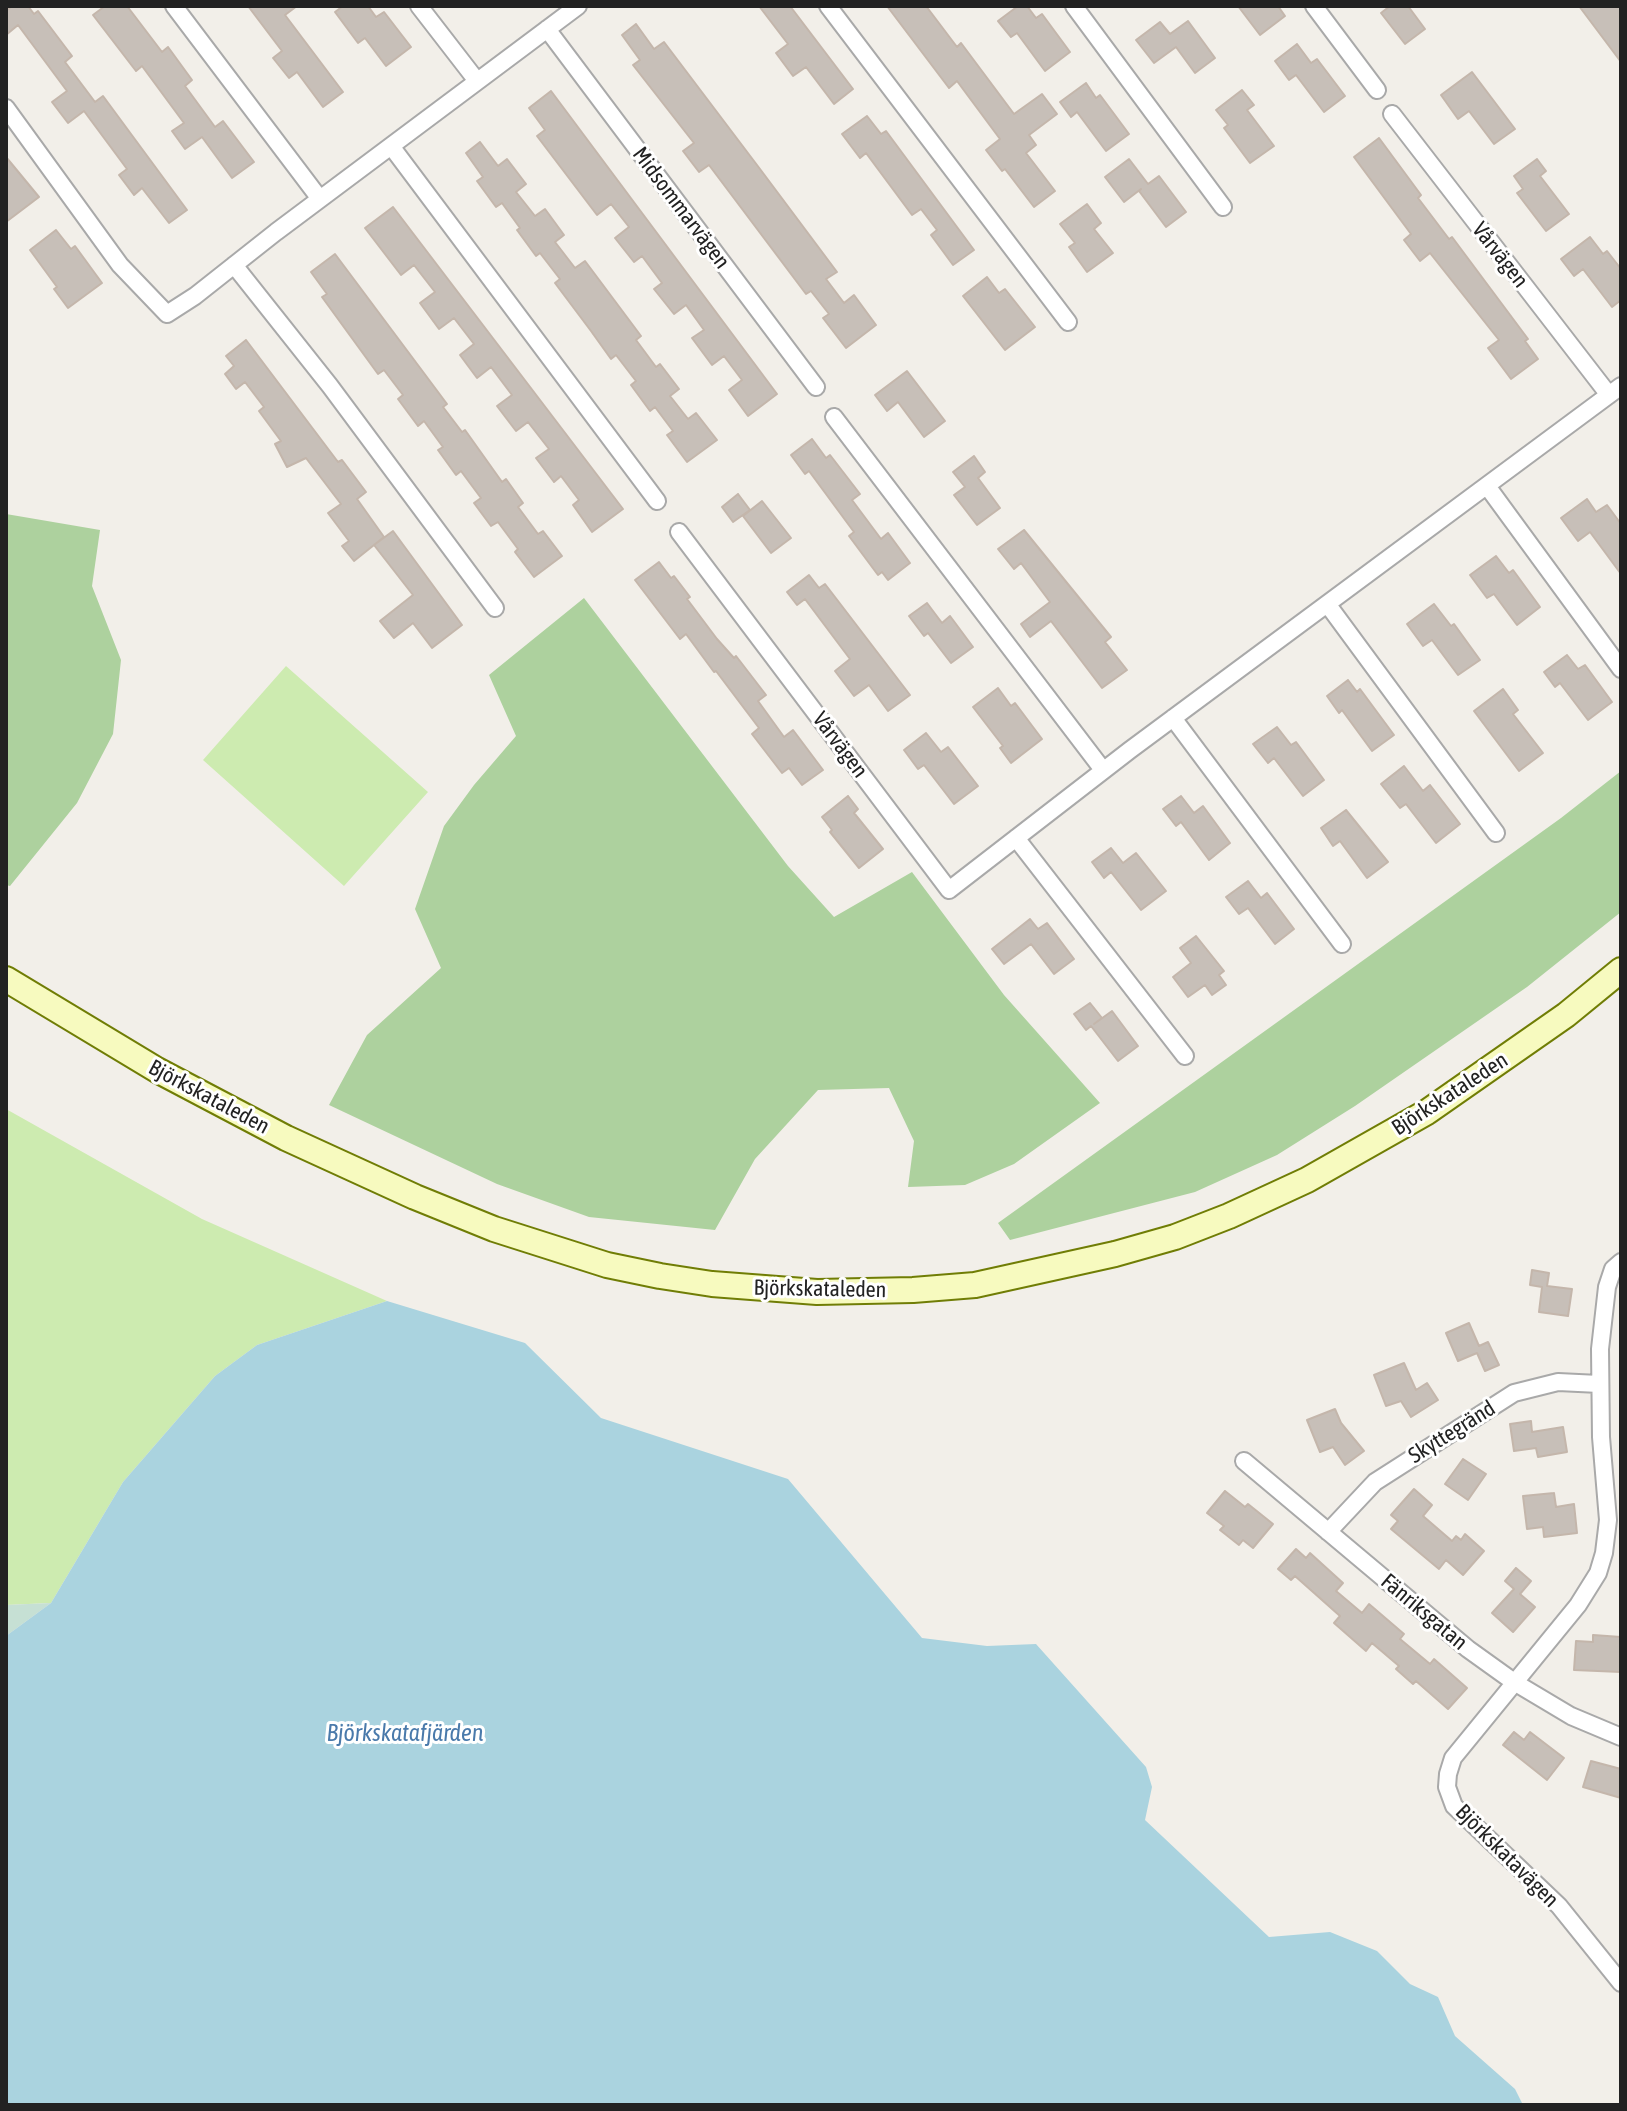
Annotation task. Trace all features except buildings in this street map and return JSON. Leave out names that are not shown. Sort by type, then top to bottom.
[{"type":"main road","name":"Björkskataleden","points":[[6,979],[157,1070],[286,1138],[494,1229],[607,1265],[660,1276],[712,1284],[817,1292],[975,1285],[1115,1254],[1175,1237],[1229,1216],[1307,1180],[1427,1112],[1566,1015],[1621,970]]},
{"type":"street","points":[[174,6],[320,199]]},
{"type":"street","points":[[419,6],[477,81]]},
{"type":"street","points":[[6,108],[120,265],[167,314],[578,6]]},
{"type":"street","points":[[828,6],[1068,322]]},
{"type":"street","points":[[1074,6],[1223,207]]},
{"type":"street","points":[[1314,6],[1377,90]]},
{"type":"street","name":"Midsommarvägen","points":[[547,29],[816,387]]},
{"type":"street","name":"Vårvägen","points":[[679,532],[949,890],[1103,770],[1615,390],[1392,114]]},
{"type":"street","points":[[391,146],[657,501]]},
{"type":"street","points":[[234,265],[330,386],[495,608]]},
{"type":"street","points":[[834,417],[1103,770]]},
{"type":"street","points":[[1487,486],[1621,669]]},
{"type":"street","points":[[1328,605],[1496,833]]},
{"type":"street","points":[[1173,718],[1342,944]]},
{"type":"street","points":[[1016,838],[1185,1056]]},
{"type":"street","points":[[1514,1682],[1578,1605],[1598,1573],[1604,1553],[1608,1520],[1599,1384],[1603,1312],[1616,1268]]},
{"type":"street","name":"Skyttegränd","points":[[1328,1532],[1375,1482],[1514,1393],[1558,1382],[1599,1384]]},
{"type":"street","name":"Fänriksgatan","points":[[1244,1461],[1468,1649],[1514,1682],[1571,1716],[1621,1737]]},
{"type":"street","name":"Björkskatavägen","points":[[1514,1682],[1453,1758],[1448,1774],[1449,1796],[1459,1812],[1559,1906],[1621,1983]]},
{"type":"green space","points":[[6,514],[100,530],[92,586],[121,660],[113,734],[77,803],[10,886],[6,885]]},
{"type":"green space","points":[[584,598],[788,866],[834,917],[912,872],[1004,995],[1100,1103],[1014,1164],[965,1185],[908,1187],[914,1141],[889,1088],[818,1090],[755,1159],[715,1230],[589,1217],[497,1184],[329,1105],[367,1035],[441,968],[415,909],[444,826],[516,736],[489,675]]},
{"type":"green space","points":[[286,666],[428,792],[344,886],[203,760]]},
{"type":"green space","points":[[1621,771],[1621,912],[1527,987],[1355,1106],[1277,1155],[1195,1192],[1010,1240],[998,1223],[1561,818]]},
{"type":"green space","points":[[6,1109],[202,1219],[387,1301],[257,1345],[215,1376],[123,1482],[51,1603],[6,1605]]},
{"type":"green space","points":[[51,1603],[6,1636],[6,1605]]},
{"type":"water","name":"Björkskatafjärden","points":[[387,1301],[525,1343],[601,1418],[788,1479],[922,1638],[987,1646],[1036,1644],[1146,1767],[1152,1787],[1145,1820],[1269,1937],[1330,1932],[1377,1951],[1410,1984],[1438,1997],[1455,2036],[1515,2089],[1523,2105],[6,2105],[6,1636],[51,1603],[123,1482],[215,1376],[257,1345]]}]
